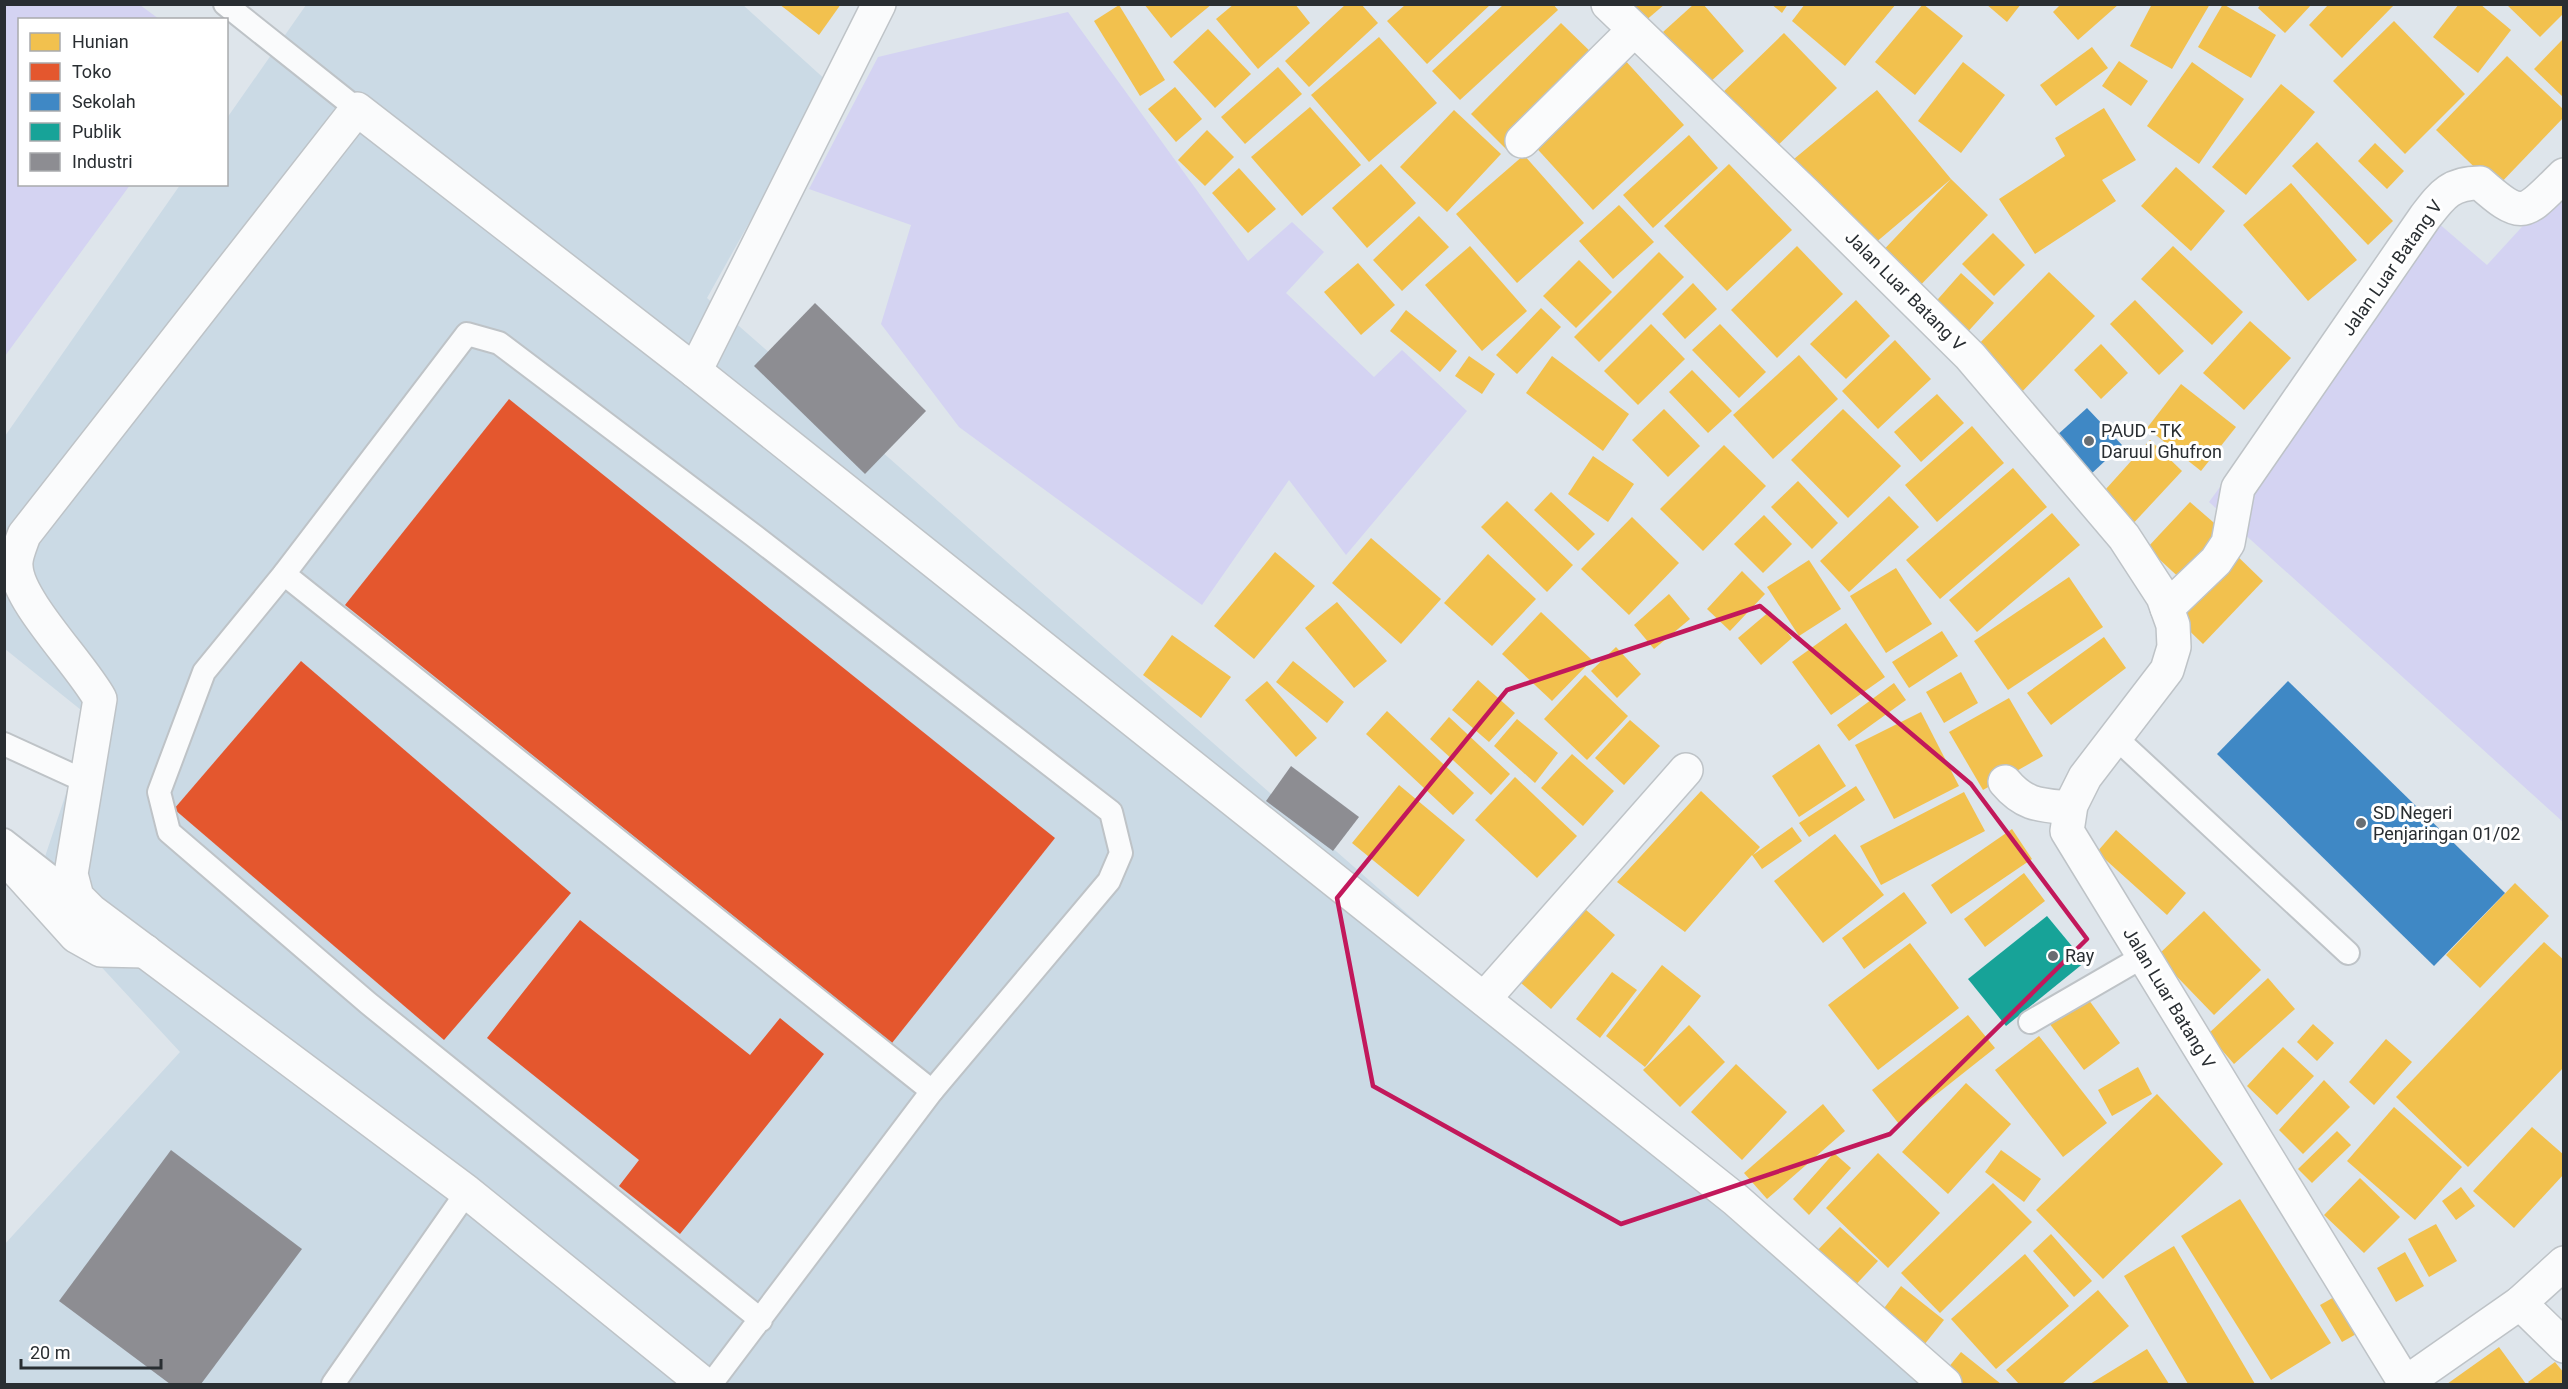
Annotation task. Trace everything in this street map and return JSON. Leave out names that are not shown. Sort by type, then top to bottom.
[{"type":"street","points":[[695,371],[879,4]]},
{"type":"street","name":"Jalan Luar Batang V","points":[[1608,4],[1970,356],[2124,537],[2163,597],[2173,625],[2174,646],[2167,670],[2085,777],[2070,808],[2067,831],[2404,1384]]},
{"type":"street","points":[[1522,141],[1634,30]]},
{"type":"street","points":[[704,1384],[467,1192],[91,911],[77,897],[71,874],[100,699],[89,678],[25,597],[16,566],[24,535],[357,109],[695,371],[1736,1200],[1945,1384]]},
{"type":"street","name":"Jalan Luar Batang V","points":[[2167,608],[2216,561],[2228,543],[2238,488],[2441,196],[2453,187],[2464,183],[2480,183],[2505,205],[2521,209],[2532,206],[2564,175]]},
{"type":"street","points":[[1484,999],[1686,770]]},
{"type":"street","points":[[2005,782],[2018,797],[2028,802],[2070,808]]},
{"type":"street","points":[[4,856],[76,936],[101,950],[145,951]]},
{"type":"street","points":[[2404,1384],[2441,1361],[2520,1303],[2564,1263]]},
{"type":"street","points":[[2520,1303],[2564,1346]]},
{"type":"lane","points":[[225,4],[357,109]]},
{"type":"lane","points":[[711,1384],[761,1320],[932,1091],[1109,880],[1121,853],[1111,812],[734,520],[500,343],[467,334],[284,574],[204,672],[159,792],[169,832],[368,1003],[761,1320]]},
{"type":"lane","points":[[284,574],[932,1091]]},
{"type":"lane","points":[[2115,737],[2348,953]]},
{"type":"lane","points":[[4,744],[87,782]]},
{"type":"lane","points":[[4,840],[77,897]]},
{"type":"lane","points":[[2030,1023],[2144,956]]},
{"type":"lane","points":[[333,1384],[467,1192]]},
{"type":"highlighted area","points":[[1760,606],[1971,784],[2087,939],[1890,1134],[1621,1224],[1373,1086],[1337,898],[1507,690]]},
{"type":"shaded area","points":[[5,4],[140,5],[158,18],[18,18],[18,186],[129,186],[5,356]]},
{"type":"shaded area","points":[[306,5],[743,5],[828,82],[707,298],[1942,1384],[5,1384],[4,1245],[180,1052],[33,893],[91,718],[5,649],[5,436],[179,186],[228,186],[228,117]]},
{"type":"shaded area","points":[[1068,12],[1248,261],[1292,222],[1324,252],[1286,293],[1374,377],[1402,350],[1467,411],[1346,555],[1289,480],[1202,605],[959,427],[881,324],[911,225],[809,189],[878,57]]},
{"type":"shaded area","points":[[2563,182],[2563,822],[2209,502],[2423,210],[2487,265]]},
{"type":"building: Hunian","points":[[779,4],[841,4],[819,35]]},
{"type":"building: Hunian","points":[[1144,4],[1212,4],[1171,38]]},
{"type":"building: Hunian","points":[[1234,4],[1295,4],[1310,23],[1258,69],[1216,19]]},
{"type":"building: Hunian","points":[[1346,4],[1361,4],[1378,23],[1309,87],[1285,61]]},
{"type":"building: Hunian","points":[[1504,4],[1553,4],[1558,10],[1460,100],[1432,71]]},
{"type":"building: Hunian","points":[[1629,4],[1665,4],[1644,22]]},
{"type":"building: Hunian","points":[[1694,4],[1703,4],[1744,51],[1708,84],[1663,32]]},
{"type":"building: Hunian","points":[[1771,4],[1788,4],[1782,13]]},
{"type":"building: Hunian","points":[[1805,4],[1896,4],[1845,66],[1792,21]]},
{"type":"building: Hunian","points":[[1923,4],[1963,36],[1915,95],[1875,62]]},
{"type":"building: Hunian","points":[[1986,4],[2021,4],[2007,22]]},
{"type":"building: Hunian","points":[[2061,4],[2119,4],[2078,40],[2053,12]]},
{"type":"building: Hunian","points":[[2152,4],[2210,4],[2172,69],[2130,46]]},
{"type":"building: Hunian","points":[[2223,4],[2276,35],[2251,78],[2198,47]]},
{"type":"building: Hunian","points":[[2261,4],[2312,4],[2285,33],[2258,8]]},
{"type":"building: Hunian","points":[[2329,4],[2395,4],[2342,58],[2309,25]]},
{"type":"building: Hunian","points":[[2459,4],[2480,4],[2511,30],[2478,73],[2433,37]]},
{"type":"building: Hunian","points":[[2506,4],[2564,4],[2564,13],[2540,37]]},
{"type":"building: Hunian","points":[[1119,5],[1165,80],[1140,96],[1094,21]]},
{"type":"building: Hunian","points":[[1405,5],[1490,5],[1427,64],[1387,21]]},
{"type":"building: Hunian","points":[[2394,21],[2465,94],[2405,154],[2333,81]]},
{"type":"building: Hunian","points":[[1561,23],[1598,59],[1507,150],[1471,114]]},
{"type":"building: Hunian","points":[[1208,29],[1251,74],[1215,108],[1173,62]]},
{"type":"building: Hunian","points":[[1784,33],[1837,88],[1770,153],[1717,98]]},
{"type":"building: Hunian","points":[[1379,37],[1437,103],[1369,162],[1311,95]]},
{"type":"building: Hunian","points":[[2564,38],[2564,98],[2534,69]]},
{"type":"building: Hunian","points":[[2092,47],[2108,68],[2056,106],[2040,85]]},
{"type":"building: Hunian","points":[[2507,56],[2564,110],[2564,117],[2496,188],[2436,130]]},
{"type":"building: Hunian","points":[[1623,58],[1684,125],[1593,210],[1531,142]]},
{"type":"building: Hunian","points":[[2119,61],[2148,81],[2131,106],[2102,86]]},
{"type":"building: Hunian","points":[[1963,62],[2005,95],[1961,153],[1918,121]]},
{"type":"building: Hunian","points":[[2192,62],[2244,99],[2199,164],[2147,126]]},
{"type":"building: Hunian","points":[[1278,67],[1302,94],[1245,144],[1221,117]]},
{"type":"building: Hunian","points":[[2281,84],[2315,112],[2246,195],[2212,167]]},
{"type":"building: Hunian","points":[[1175,87],[1202,119],[1176,142],[1148,109]]},
{"type":"building: Hunian","points":[[1877,90],[1951,179],[1868,249],[1794,159]]},
{"type":"building: Hunian","points":[[1310,107],[1361,165],[1302,216],[1251,157]]},
{"type":"building: Hunian","points":[[2104,108],[2136,160],[2102,180],[2116,201],[2035,254],[1999,199],[2065,156],[2055,138]]},
{"type":"building: Hunian","points":[[1454,110],[1501,154],[1447,212],[1400,167]]},
{"type":"building: Hunian","points":[[1207,130],[1234,157],[1205,186],[1178,160]]},
{"type":"building: Hunian","points":[[1689,135],[1718,168],[1653,228],[1623,195]]},
{"type":"building: Hunian","points":[[2317,142],[2393,221],[2368,245],[2292,166]]},
{"type":"building: Hunian","points":[[2375,143],[2404,171],[2387,189],[2358,161]]},
{"type":"building: Hunian","points":[[1524,155],[1584,223],[1517,283],[1456,214]]},
{"type":"building: Hunian","points":[[1381,164],[1416,203],[1367,248],[1332,208]]},
{"type":"building: Hunian","points":[[1729,164],[1792,230],[1727,291],[1664,226]]},
{"type":"building: Hunian","points":[[2176,167],[2225,211],[2191,251],[2141,206]]},
{"type":"building: Hunian","points":[[1239,168],[1276,209],[1248,233],[1212,193]]},
{"type":"building: Hunian","points":[[1951,179],[1988,215],[1912,294],[1875,259]]},
{"type":"building: Hunian","points":[[2291,183],[2357,260],[2308,301],[2243,225]]},
{"type":"building: Hunian","points":[[1619,205],[1654,242],[1613,279],[1579,241]]},
{"type":"building: Hunian","points":[[1419,216],[1449,247],[1402,291],[1373,260]]},
{"type":"building: Hunian","points":[[1993,233],[2025,265],[1994,296],[1962,264]]},
{"type":"building: Hunian","points":[[1470,246],[1527,311],[1482,351],[1425,285]]},
{"type":"building: Hunian","points":[[1797,246],[1843,294],[1777,358],[1731,310]]},
{"type":"building: Hunian","points":[[2173,246],[2243,312],[2212,345],[2141,279]]},
{"type":"building: Hunian","points":[[1659,252],[1684,277],[1599,362],[1574,337]]},
{"type":"building: Hunian","points":[[1579,260],[1612,292],[1576,328],[1543,296]]},
{"type":"building: Hunian","points":[[1358,263],[1395,305],[1361,335],[1324,292]]},
{"type":"building: Hunian","points":[[2049,272],[2095,316],[2017,397],[1971,352]]},
{"type":"building: Hunian","points":[[1961,273],[1994,303],[1964,336],[1931,307]]},
{"type":"building: Hunian","points":[[1693,283],[1717,309],[1685,339],[1662,314]]},
{"type":"building: Hunian","points":[[1856,300],[1890,336],[1846,379],[1810,344]]},
{"type":"building: Hunian","points":[[2135,300],[2184,351],[2159,375],[2110,324]]},
{"type":"building: Hunian","points":[[1541,308],[1561,327],[1517,374],[1496,355]]},
{"type":"building: Hunian","points":[[1406,310],[1457,351],[1440,372],[1390,331]]},
{"type":"building: Hunian","points":[[2250,321],[2291,358],[2244,410],[2203,373]]},
{"type":"building: Hunian","points":[[1651,324],[1685,359],[1638,405],[1604,371]]},
{"type":"building: Hunian","points":[[1720,324],[1766,372],[1739,398],[1692,350]]},
{"type":"building: Hunian","points":[[1895,340],[1931,379],[1878,429],[1842,391]]},
{"type":"building: Hunian","points":[[2101,344],[2128,373],[2101,399],[2074,370]]},
{"type":"building: Hunian","points":[[1799,355],[1838,399],[1773,459],[1733,415]]},
{"type":"building: Hunian","points":[[1469,356],[1495,374],[1482,394],[1455,376]]},
{"type":"building: Hunian","points":[[1552,356],[1629,414],[1603,451],[1526,393]]},
{"type":"building: Hunian","points":[[1692,370],[1732,411],[1708,433],[1669,392]]},
{"type":"building: Hunian","points":[[2181,384],[2236,427],[2201,471],[2147,428]]},
{"type":"building: Hunian","points":[[1937,394],[1964,423],[1921,462],[1894,432]]},
{"type":"building: Hunian","points":[[1664,409],[1700,446],[1668,477],[1632,440]]},
{"type":"building: Hunian","points":[[1843,409],[1901,466],[1848,518],[1791,460]]},
{"type":"building: Hunian","points":[[1972,426],[2004,463],[1937,522],[1905,485]]},
{"type":"building: Hunian","points":[[2150,440],[2182,471],[2129,528],[2097,499]]},
{"type":"building: Hunian","points":[[1724,445],[1766,486],[1703,551],[1660,509]]},
{"type":"building: Hunian","points":[[1593,456],[1634,484],[1608,522],[1568,494]]},
{"type":"building: Hunian","points":[[2013,468],[2047,507],[1940,599],[1906,560]]},
{"type":"building: Hunian","points":[[1798,481],[1838,523],[1812,549],[1771,507]]},
{"type":"building: Hunian","points":[[1551,492],[1595,534],[1578,551],[1534,510]]},
{"type":"building: Hunian","points":[[1889,496],[1919,527],[1849,592],[1820,561]]},
{"type":"building: Hunian","points":[[1507,501],[1573,565],[1547,592],[1481,527]]},
{"type":"building: Hunian","points":[[2190,502],[2228,535],[2184,582],[2147,548]]},
{"type":"building: Hunian","points":[[2052,513],[2080,545],[1977,632],[1949,600]]},
{"type":"building: Hunian","points":[[1764,515],[1792,544],[1763,573],[1734,544]]},
{"type":"building: Hunian","points":[[1632,517],[1679,563],[1629,615],[1581,569]]},
{"type":"building: Hunian","points":[[1371,538],[1441,599],[1401,644],[1332,583]]},
{"type":"building: Hunian","points":[[2231,550],[2263,581],[2203,644],[2171,613]]},
{"type":"building: Hunian","points":[[1275,552],[1315,586],[1254,659],[1214,626]]},
{"type":"building: Hunian","points":[[1488,554],[1536,599],[1492,646],[1444,603]]},
{"type":"building: Hunian","points":[[1809,560],[1841,609],[1799,636],[1767,587]]},
{"type":"building: Hunian","points":[[1896,568],[1932,624],[1886,653],[1850,596]]},
{"type":"building: Hunian","points":[[1742,571],[1765,594],[1730,631],[1707,609]]},
{"type":"building: Hunian","points":[[2069,577],[2103,627],[2008,690],[1974,641]]},
{"type":"building: Hunian","points":[[1669,594],[1690,619],[1654,649],[1634,625]]},
{"type":"building: Hunian","points":[[1337,602],[1387,661],[1354,688],[1305,628]]},
{"type":"building: Hunian","points":[[1770,611],[1792,638],[1761,665],[1738,638]]},
{"type":"building: Hunian","points":[[1541,612],[1592,660],[1552,701],[1502,654]]},
{"type":"building: Hunian","points":[[1846,623],[1885,677],[1831,715],[1792,662]]},
{"type":"building: Hunian","points":[[1942,631],[1958,656],[1909,688],[1892,662]]},
{"type":"building: Hunian","points":[[1172,635],[1231,677],[1201,718],[1143,675]]},
{"type":"building: Hunian","points":[[2104,637],[2126,668],[2051,725],[2027,693]]},
{"type":"building: Hunian","points":[[1616,647],[1641,674],[1617,698],[1591,671]]},
{"type":"building: Hunian","points":[[1293,661],[1344,702],[1327,723],[1276,682]]},
{"type":"building: Hunian","points":[[1961,672],[1978,703],[1944,723],[1926,692]]},
{"type":"building: Hunian","points":[[1585,675],[1628,716],[1587,760],[1544,719]]},
{"type":"building: Hunian","points":[[1478,680],[1515,713],[1489,742],[1452,710]]},
{"type":"building: Hunian","points":[[1267,681],[1317,738],[1296,757],[1245,700]]},
{"type":"building: Hunian","points":[[1894,683],[1906,700],[1849,741],[1837,725]]},
{"type":"building: Hunian","points":[[2009,698],[2043,756],[1983,790],[1949,732]]},
{"type":"building: Hunian","points":[[1387,711],[1474,793],[1453,815],[1366,734]]},
{"type":"building: Hunian","points":[[1921,712],[1959,786],[1894,819],[1855,745]]},
{"type":"building: Hunian","points":[[1449,717],[1510,774],[1491,795],[1430,739]]},
{"type":"building: Hunian","points":[[1517,719],[1558,753],[1535,783],[1494,746]]},
{"type":"building: Hunian","points":[[1630,720],[1660,746],[1624,785],[1595,758]]},
{"type":"building: Hunian","points":[[1819,744],[1846,786],[1799,817],[1772,776]]},
{"type":"building: Hunian","points":[[1572,754],[1614,791],[1583,826],[1541,788]]},
{"type":"building: Hunian","points":[[1515,777],[1577,836],[1537,878],[1475,820]]},
{"type":"building: Hunian","points":[[1399,785],[1465,840],[1418,897],[1352,843]]},
{"type":"building: Hunian","points":[[1856,786],[1865,800],[1809,837],[1799,823]]},
{"type":"building: Hunian","points":[[1701,791],[1760,847],[1753,855],[1792,827],[1802,841],[1762,869],[1752,855],[1685,932],[1617,882]]},
{"type":"building: Hunian","points":[[1964,792],[1985,831],[1881,885],[1860,846]]},
{"type":"building: Hunian","points":[[2012,829],[2032,859],[1951,914],[1931,885]]},
{"type":"building: Hunian","points":[[2116,830],[2186,893],[2167,915],[2097,852]]},
{"type":"building: Hunian","points":[[1835,834],[1884,895],[1823,943],[1774,881]]},
{"type":"building: Hunian","points":[[2024,873],[2045,901],[1985,947],[1964,919]]},
{"type":"building: Hunian","points":[[2515,883],[2549,916],[2480,988],[2446,955]]},
{"type":"building: Hunian","points":[[1904,892],[1927,923],[1864,969],[1842,938]]},
{"type":"building: Hunian","points":[[1585,909],[1615,935],[1551,1009],[1521,983]]},
{"type":"building: Hunian","points":[[2204,911],[2261,970],[2214,1015],[2157,956]]},
{"type":"building: Hunian","points":[[2544,942],[2564,960],[2564,1067],[2468,1167],[2396,1097]]},
{"type":"building: Hunian","points":[[1910,943],[1959,1008],[1878,1070],[1828,1005]]},
{"type":"building: Hunian","points":[[1662,965],[1701,996],[1645,1067],[1606,1036]]},
{"type":"building: Hunian","points":[[1612,972],[1637,990],[1600,1038],[1576,1019]]},
{"type":"building: Hunian","points":[[2268,978],[2295,1009],[2234,1064],[2208,1034]]},
{"type":"building: Hunian","points":[[2086,996],[2120,1043],[2084,1070],[2049,1023]]},
{"type":"building: Hunian","points":[[1968,1015],[1995,1048],[1899,1124],[1872,1090]]},
{"type":"building: Hunian","points":[[2313,1024],[2334,1043],[2317,1061],[2297,1042]]},
{"type":"building: Hunian","points":[[1689,1025],[1725,1062],[1680,1107],[1643,1070]]},
{"type":"building: Hunian","points":[[2039,1036],[2107,1123],[2063,1157],[1995,1070]]},
{"type":"building: Hunian","points":[[2386,1039],[2412,1062],[2374,1105],[2349,1082]]},
{"type":"building: Hunian","points":[[2283,1047],[2314,1076],[2277,1115],[2247,1086]]},
{"type":"building: Hunian","points":[[1736,1064],[1787,1112],[1742,1160],[1691,1112]]},
{"type":"building: Hunian","points":[[2138,1067],[2152,1094],[2112,1116],[2098,1090]]},
{"type":"building: Hunian","points":[[2324,1080],[2350,1107],[2303,1154],[2279,1130]]},
{"type":"building: Hunian","points":[[1966,1083],[2011,1124],[1948,1194],[1902,1152]]},
{"type":"building: Hunian","points":[[2157,1094],[2223,1164],[2103,1279],[2036,1210]]},
{"type":"building: Hunian","points":[[1823,1104],[1845,1131],[1767,1199],[1744,1173]]},
{"type":"building: Hunian","points":[[2394,1107],[2462,1167],[2415,1220],[2347,1161]]},
{"type":"building: Hunian","points":[[2532,1127],[2564,1155],[2564,1174],[2514,1228],[2473,1191]]},
{"type":"building: Hunian","points":[[2337,1131],[2351,1145],[2312,1183],[2298,1169]]},
{"type":"building: Hunian","points":[[2001,1150],[2041,1179],[2024,1202],[1985,1172]]},
{"type":"building: Hunian","points":[[1834,1153],[1851,1168],[1809,1215],[1793,1199]]},
{"type":"building: Hunian","points":[[1878,1153],[1940,1213],[1888,1268],[1826,1208]]},
{"type":"building: Hunian","points":[[2360,1178],[2400,1217],[2364,1253],[2324,1215]]},
{"type":"building: Hunian","points":[[1993,1183],[2032,1222],[1940,1313],[1901,1273]]},
{"type":"building: Hunian","points":[[2461,1187],[2475,1206],[2456,1220],[2442,1201]]},
{"type":"building: Hunian","points":[[2240,1199],[2331,1343],[2271,1380],[2181,1236]]},
{"type":"building: Hunian","points":[[2436,1224],[2457,1261],[2429,1277],[2408,1239]]},
{"type":"building: Hunian","points":[[1840,1227],[1878,1261],[1850,1291],[1812,1256]]},
{"type":"building: Hunian","points":[[2051,1234],[2092,1281],[2074,1297],[2033,1251]]},
{"type":"building: Hunian","points":[[2174,1246],[2255,1384],[2188,1384],[2124,1276]]},
{"type":"building: Hunian","points":[[2405,1252],[2424,1286],[2396,1302],[2377,1268]]},
{"type":"building: Hunian","points":[[2025,1254],[2069,1306],[1996,1369],[1951,1319]]},
{"type":"building: Hunian","points":[[1901,1286],[1944,1320],[1920,1350],[1878,1316]]},
{"type":"building: Hunian","points":[[2098,1290],[2129,1326],[2062,1384],[2019,1384],[2006,1370]]},
{"type":"building: Hunian","points":[[2345,1291],[2367,1328],[2342,1342],[2320,1305]]},
{"type":"building: Hunian","points":[[2499,1347],[2526,1384],[2447,1384]]},
{"type":"building: Hunian","points":[[2147,1349],[2169,1384],[2090,1384]]},
{"type":"building: Hunian","points":[[1961,1352],[2001,1384],[1956,1384],[1943,1374]]},
{"type":"building: Hunian","points":[[2555,1362],[2564,1373],[2564,1384],[2530,1384],[2528,1382]]},
{"type":"building: Toko","points":[[509,399],[1055,838],[892,1043],[345,605]]},
{"type":"building: Toko","points":[[301,661],[571,893],[444,1040],[174,809]]},
{"type":"building: Toko","points":[[580,920],[750,1055],[780,1018],[824,1054],[680,1234],[619,1186],[639,1160],[487,1038]]},
{"type":"building: Sekolah","name":"PAUD - TK Daruul Ghufron","points":[[2087,408],[2122,445],[2090,475],[2055,437]]},
{"type":"building: Sekolah","name":"SD Negeri Penjaringan 01/02","points":[[2288,681],[2505,893],[2434,966],[2217,754]]},
{"type":"building: Publik","points":[[2047,916],[2085,962],[2006,1026],[1968,979]]},
{"type":"building: Industri","points":[[815,303],[926,411],[865,474],[754,366]]},
{"type":"building: Industri","points":[[1291,766],[1359,817],[1333,851],[1266,801]]},
{"type":"building: Industri","points":[[171,1150],[302,1249],[201,1384],[170,1384],[59,1301]]},
{"type":"place","name":"PAUD - TK Daruul Ghufron","points":[[2089,441]]},
{"type":"place","name":"SD Negeri Penjaringan 01/02","points":[[2361,823]]},
{"type":"place","name":"Ray","points":[[2053,956]]}]
